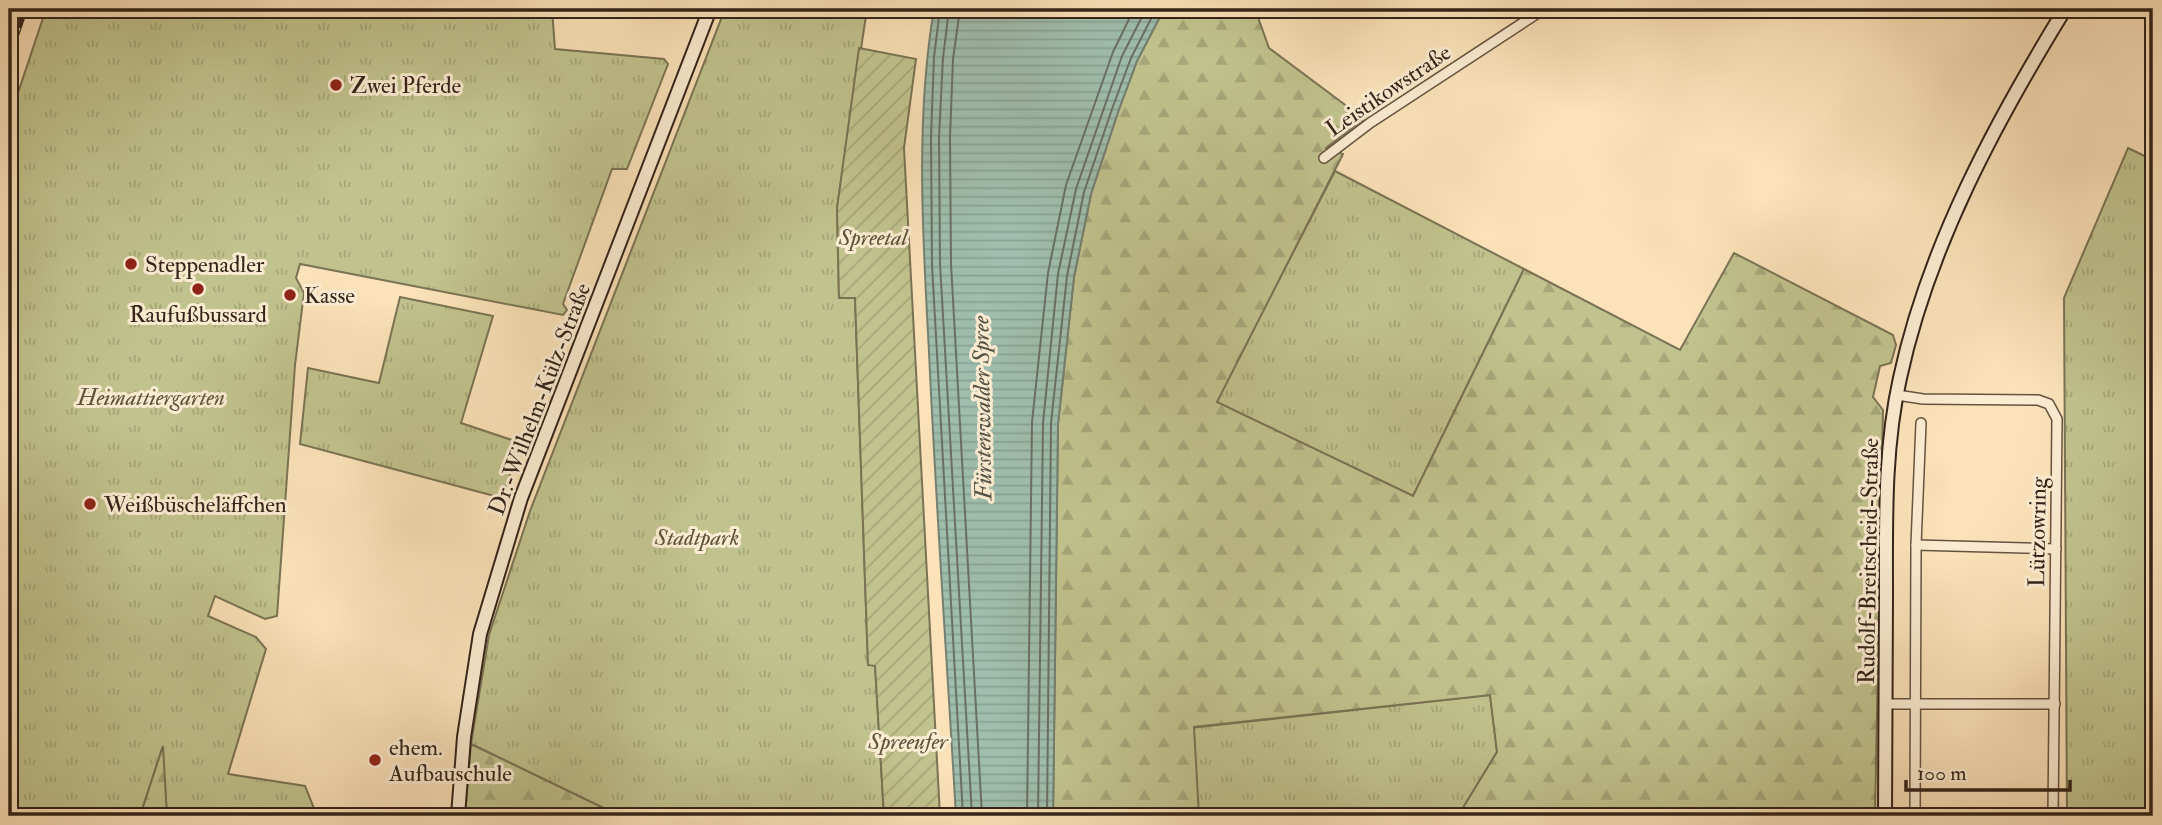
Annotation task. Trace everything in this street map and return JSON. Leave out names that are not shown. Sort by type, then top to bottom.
[{"type":"main road","name":"Dr.-Wilhelm-Külz-Straße","points":[[458,816],[464,737],[480,634],[521,498],[710,9]]},
{"type":"main road","name":"Rudolf-Breitscheid-Straße","points":[[1885,816],[1886,523],[1897,394],[1916,313],[1947,231],[1994,135],[2065,9]]},
{"type":"street","name":"Leistikowstraße","points":[[1324,158],[1370,123],[1544,9]]},
{"type":"street","name":"Lützowring","points":[[1897,394],[1923,399],[2016,398],[2049,404],[2057,422],[2053,816]]},
{"type":"street","points":[[1915,816],[1916,545],[1921,423]]},
{"type":"street","points":[[1916,545],[2056,549]]},
{"type":"street","points":[[1885,704],[2055,704]]},
{"type":"green space","name":"Heimattiergarten","points":[[46,9],[552,9],[555,49],[664,59],[668,64],[627,169],[612,169],[563,304],[567,310],[563,315],[300,264],[296,278],[304,293],[295,365],[277,616],[265,619],[215,596],[208,616],[256,637],[266,649],[228,774],[305,786],[317,816],[167,816],[162,749],[140,816],[9,816],[9,120]]},
{"type":"green space","name":"Stadtpark","points":[[725,9],[867,9],[837,208],[839,297],[855,298],[868,665],[875,665],[884,816],[620,816],[471,744],[489,635],[530,511]]},
{"type":"green space","points":[[1164,9],[1255,9],[1269,48],[1364,119],[1326,148],[1343,154],[1217,402],[1413,496],[1524,269],[1680,350],[1734,253],[1893,335],[1896,345],[1891,363],[1880,366],[1873,397],[1883,410],[1875,816],[1458,816],[1497,752],[1490,695],[1194,727],[1199,816],[1053,816],[1058,424],[1074,277],[1091,194],[1118,112],[1137,61]]},
{"type":"green space","name":"Spreetal","points":[[859,48],[916,59],[904,148],[940,816],[884,816],[875,666],[868,665],[855,298],[839,298],[837,208]]},
{"type":"green space","points":[[2128,148],[2153,160],[2153,816],[2067,816],[2064,298]]},
{"type":"green space","points":[[1335,171],[1524,269],[1413,496],[1216,402]]},
{"type":"green space","points":[[400,297],[493,316],[461,423],[521,443],[502,498],[300,444],[308,368],[379,383]]},
{"type":"green space","points":[[1490,695],[1497,752],[1458,816],[1196,816],[1190,728]]},
{"type":"green space","points":[[471,744],[620,816],[465,816]]},
{"type":"green space","points":[[163,746],[167,816],[140,816]]},
{"type":"water","name":"Fürstenwalder Spree","points":[[934,9],[1164,9],[1137,61],[1118,112],[1091,194],[1074,277],[1058,424],[1053,816],[956,816],[923,223],[924,94]]},
{"type":"railway","points":[[9,56],[25,9]]},
{"type":"place","name":"Zwei Pferde","points":[[336,85]]},
{"type":"place","name":"Steppenadler","points":[[131,264]]},
{"type":"place","name":"Raufußbussard","points":[[198,289]]},
{"type":"place","name":"Kasse","points":[[290,295]]},
{"type":"place","name":"Weißbüscheläffchen","points":[[90,504]]},
{"type":"place","name":"ehem. Aufbauschule","points":[[375,760]]},
{"type":"park label","name":"Spreeufer","points":[[908,741]]}]
